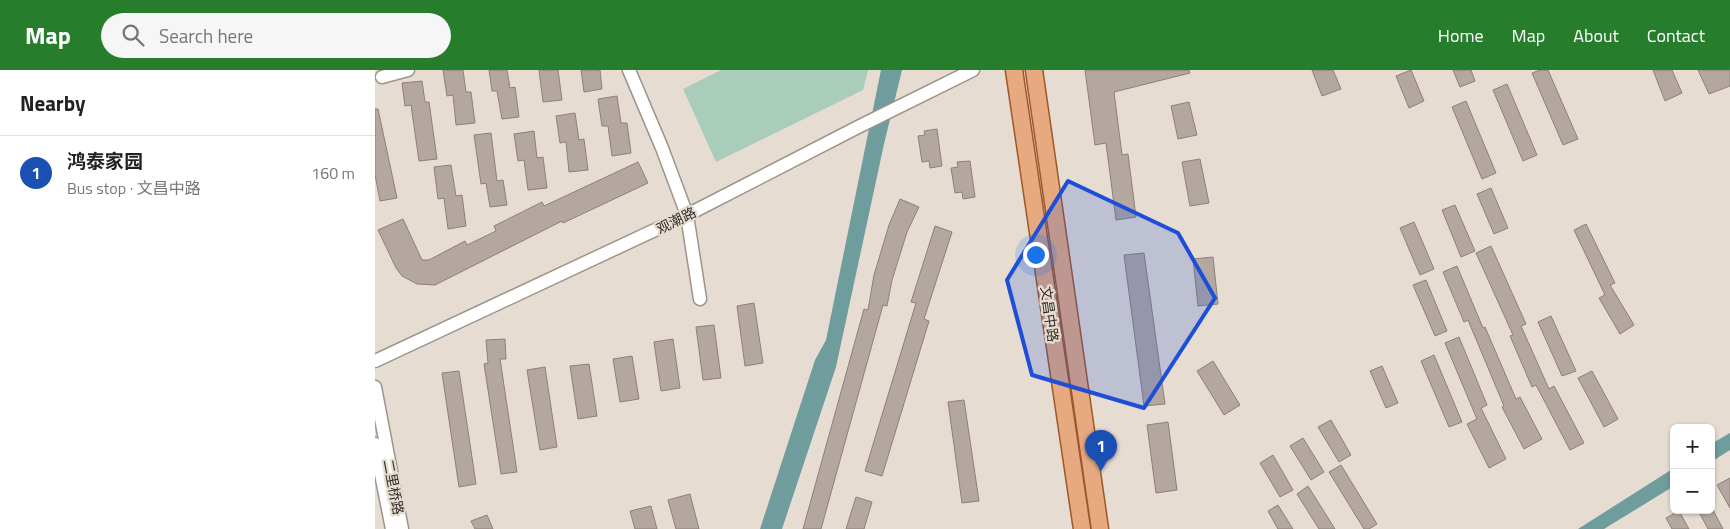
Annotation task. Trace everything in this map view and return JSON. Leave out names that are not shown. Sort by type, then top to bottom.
[{"type":"main road","name":"文昌中路","points":[[1014,70],[1082,529]]},
{"type":"main road","name":"文昌中路","points":[[1034,70],[1100,529]]},
{"type":"street","points":[[383,77],[408,70]]},
{"type":"street","points":[[629,70],[687,215],[700,299]]},
{"type":"street","name":"观潮路","points":[[375,361],[687,215],[859,126],[973,70]]},
{"type":"street","name":"二里桥路","points":[[375,386],[402,529]]},
{"type":"street","name":"二里桥路","points":[[375,444],[392,529]]},
{"type":"highlighted area","points":[[1068,181],[1178,233],[1215,298],[1144,408],[1032,375],[1007,280]]},
{"type":"green space","points":[[721,70],[868,70],[863,90],[716,162],[683,89]]},
{"type":"water","points":[[881,70],[902,70],[884,144],[836,367],[782,529],[760,529],[815,360],[826,340]]},
{"type":"water","points":[[1730,433],[1730,450],[1715,459],[1715,442]]},
{"type":"water","points":[[1670,471],[1670,488],[1604,529],[1578,529]]},
{"type":"building","points":[[443,70],[463,70],[466,92],[471,92],[475,123],[456,125],[453,95],[447,96]]},
{"type":"building","points":[[489,70],[507,70],[510,88],[515,87],[519,117],[502,119],[497,91],[492,91]]},
{"type":"building","points":[[539,70],[558,70],[562,100],[543,102]]},
{"type":"building","points":[[581,70],[600,70],[602,89],[584,92]]},
{"type":"building","points":[[1085,70],[1189,70],[1190,73],[1114,92],[1122,155],[1128,154],[1136,217],[1116,220],[1106,143],[1095,145]]},
{"type":"building","points":[[1312,70],[1333,70],[1341,89],[1322,96]]},
{"type":"building","points":[[1411,70],[1424,101],[1409,108],[1396,76]]},
{"type":"building","points":[[1453,70],[1471,70],[1475,81],[1460,87]]},
{"type":"building","points":[[1548,70],[1578,139],[1563,145],[1532,73]]},
{"type":"building","points":[[1653,70],[1672,70],[1682,93],[1665,101]]},
{"type":"building","points":[[1698,70],[1730,70],[1730,86],[1709,94]]},
{"type":"building","points":[[422,81],[425,102],[429,102],[437,159],[419,161],[411,105],[405,106],[402,83]]},
{"type":"building","points":[[1507,84],[1537,155],[1523,161],[1493,90]]},
{"type":"building","points":[[617,96],[621,123],[627,123],[631,153],[612,156],[608,126],[602,126],[598,99]]},
{"type":"building","points":[[1466,101],[1496,173],[1482,179],[1452,107]]},
{"type":"building","points":[[1189,102],[1197,135],[1178,139],[1171,106]]},
{"type":"building","points":[[375,109],[378,109],[397,198],[380,201],[375,175]]},
{"type":"building","points":[[575,113],[579,140],[584,139],[588,170],[569,172],[566,142],[560,143],[556,116]]},
{"type":"building","points":[[937,129],[942,166],[930,168],[929,161],[922,162],[918,136],[925,135],[924,131]]},
{"type":"building","points":[[534,131],[537,158],[543,157],[547,188],[528,190],[524,160],[518,161],[514,134]]},
{"type":"building","points":[[491,133],[497,181],[503,180],[507,205],[490,207],[486,183],[481,184],[474,135]]},
{"type":"building","points":[[1200,159],[1209,203],[1190,206],[1182,162]]},
{"type":"building","points":[[970,161],[975,197],[963,199],[962,192],[955,193],[951,168],[958,167],[957,162]]},
{"type":"building","points":[[638,162],[648,183],[563,223],[562,221],[435,285],[417,284],[402,276],[396,268],[378,230],[403,219],[422,260],[429,260],[465,241],[467,245],[496,231],[494,226],[542,202],[544,206]]},
{"type":"building","points":[[451,165],[456,196],[462,195],[466,226],[448,229],[444,198],[438,199],[434,167]]},
{"type":"building","points":[[1491,188],[1508,228],[1494,234],[1477,194]]},
{"type":"building","points":[[900,199],[919,207],[907,232],[892,280],[887,306],[883,305],[821,529],[803,529],[864,309],[868,310],[874,275],[889,225]]},
{"type":"building","points":[[1455,205],[1475,251],[1461,257],[1442,210]]},
{"type":"building","points":[[1414,222],[1434,269],[1420,275],[1400,228]]},
{"type":"building","points":[[1586,224],[1615,283],[1610,285],[1634,325],[1620,334],[1599,298],[1605,295],[1574,230]]},
{"type":"building","points":[[935,226],[952,232],[924,319],[929,321],[882,476],[865,471],[916,303],[911,302]]},
{"type":"building","points":[[1491,246],[1526,324],[1521,326],[1549,389],[1554,386],[1584,443],[1570,450],[1536,385],[1532,387],[1510,336],[1513,335],[1476,253]]},
{"type":"building","points":[[1144,253],[1165,404],[1144,406],[1124,255]]},
{"type":"building","points":[[1213,257],[1218,304],[1198,306],[1193,259]]},
{"type":"building","points":[[1457,266],[1516,399],[1520,397],[1542,439],[1524,449],[1502,407],[1504,406],[1468,320],[1464,322],[1443,272]]},
{"type":"building","points":[[1426,280],[1447,331],[1435,336],[1413,285]]},
{"type":"building","points":[[754,303],[763,363],[745,366],[737,306]]},
{"type":"building","points":[[1551,316],[1576,371],[1562,376],[1538,322]]},
{"type":"building","points":[[714,325],[721,378],[703,380],[696,327]]},
{"type":"building","points":[[1459,337],[1487,405],[1481,408],[1506,459],[1489,468],[1467,424],[1477,419],[1445,343]]},
{"type":"building","points":[[505,339],[506,359],[500,359],[517,472],[501,474],[484,364],[488,363],[486,340]]},
{"type":"building","points":[[673,339],[680,388],[661,391],[654,342]]},
{"type":"building","points":[[1434,355],[1462,422],[1449,427],[1421,361]]},
{"type":"building","points":[[632,356],[639,399],[620,402],[613,359]]},
{"type":"building","points":[[1213,361],[1240,405],[1224,415],[1197,371]]},
{"type":"building","points":[[589,364],[597,416],[578,419],[570,366]]},
{"type":"building","points":[[1382,366],[1398,403],[1386,408],[1370,371]]},
{"type":"building","points":[[545,367],[557,447],[540,450],[527,370]]},
{"type":"building","points":[[459,371],[476,484],[459,487],[442,373]]},
{"type":"building","points":[[1592,371],[1618,419],[1604,427],[1578,378]]},
{"type":"building","points":[[964,400],[979,501],[962,503],[948,402]]},
{"type":"building","points":[[1331,420],[1351,455],[1339,462],[1318,427]]},
{"type":"building","points":[[1168,422],[1177,490],[1156,493],[1147,425]]},
{"type":"building","points":[[1303,438],[1324,472],[1311,480],[1290,446]]},
{"type":"building","points":[[1273,455],[1293,490],[1280,497],[1260,463]]},
{"type":"building","points":[[1341,465],[1377,524],[1369,529],[1364,529],[1329,472]]},
{"type":"building","points":[[1730,478],[1730,508],[1717,485]]},
{"type":"building","points":[[1308,486],[1335,529],[1319,529],[1297,494]]},
{"type":"building","points":[[690,494],[699,529],[676,529],[668,500]]},
{"type":"building","points":[[856,497],[872,502],[864,529],[846,529]]},
{"type":"building","points":[[1278,505],[1293,529],[1278,529],[1268,511]]},
{"type":"building","points":[[651,506],[657,529],[635,529],[630,511]]},
{"type":"building","points":[[1673,514],[1681,514],[1689,529],[1672,529],[1666,518]]},
{"type":"building","points":[[1700,514],[1715,514],[1723,529],[1708,529]]},
{"type":"building","points":[[487,515],[493,529],[475,529],[471,521]]},
{"type":"place","name":"鸿泰家园","points":[[1101,471]]}]
